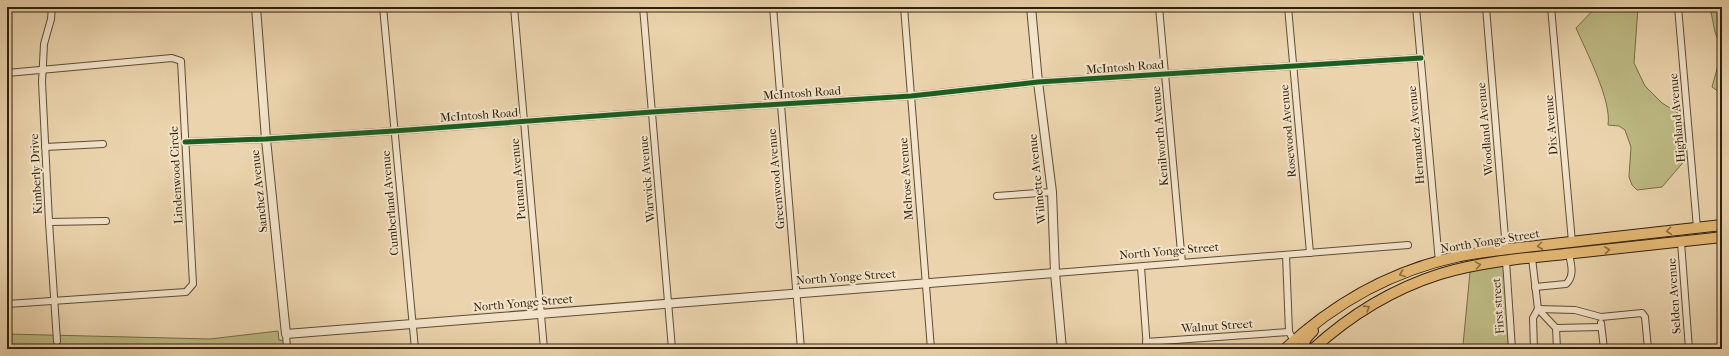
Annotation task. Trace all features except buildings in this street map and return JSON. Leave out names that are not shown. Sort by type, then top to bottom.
[{"type":"main road","name":"North Yonge Street","points":[[1286,349],[1293,340],[1347,301],[1388,280],[1439,262],[1462,256],[1506,250],[1722,225]]},
{"type":"main road","points":[[1682,241],[1695,234],[1697,228]]},
{"type":"main road","name":"North Yonge Street","points":[[1312,349],[1335,330],[1368,308],[1419,282],[1443,273],[1473,266],[1506,261],[1722,237]]},
{"type":"main road","points":[[1443,273],[1449,264],[1462,256]]},
{"type":"main road","points":[[1419,282],[1436,267],[1439,262]]},
{"type":"main road","points":[[1304,349],[1304,342],[1306,338],[1321,324],[1327,314]]},
{"type":"street","name":"Kimberly Drive","points":[[52,7],[51,19],[44,44],[43,70],[45,146],[57,341]]},
{"type":"street","name":"Sanchez Avenue","points":[[256,7],[266,139],[287,349]]},
{"type":"street","name":"Cumberland Avenue","points":[[383,7],[415,349]]},
{"type":"street","name":"Putnam Avenue","points":[[514,7],[544,349]]},
{"type":"street","name":"Warwick Avenue","points":[[643,7],[672,349]]},
{"type":"street","name":"Greenwood Avenue","points":[[773,7],[801,349]]},
{"type":"street","name":"Melrose Avenue","points":[[904,7],[931,349]]},
{"type":"street","name":"Wilmette Avenue","points":[[1031,7],[1038,82],[1052,192],[1055,273],[1062,349]]},
{"type":"street","name":"Kenilworth Avenue","points":[[1159,7],[1182,263]]},
{"type":"street","name":"Rosewood Avenue","points":[[1288,7],[1310,252]]},
{"type":"street","name":"Hernandez Avenue","points":[[1416,7],[1439,262]]},
{"type":"street","name":"Woodland Avenue","points":[[1486,7],[1506,250]]},
{"type":"street","name":"Dix Avenue","points":[[1551,7],[1572,242]]},
{"type":"street","name":"Highland Avenue","points":[[1678,7],[1697,228]]},
{"type":"street","name":"Lindenwood Circle","points":[[7,304],[186,292],[193,284],[181,61],[172,58],[43,70]]},
{"type":"street","name":"McIntosh Road","points":[[185,142],[266,139],[394,131],[652,112],[911,96],[1038,82],[1421,58]]},
{"type":"street","points":[[7,73],[43,70]]},
{"type":"street","points":[[45,146],[104,144]]},
{"type":"street","points":[[996,196],[1052,192]]},
{"type":"street","points":[[49,222],[106,221]]},
{"type":"street","name":"Selden Avenue","points":[[1682,241],[1688,349]]},
{"type":"street","name":"North Yonge Street","points":[[286,334],[1408,245]]},
{"type":"street","points":[[1535,288],[1566,284],[1569,282],[1572,270],[1569,254]]},
{"type":"street","points":[[1286,255],[1293,340]]},
{"type":"street","points":[[1532,258],[1538,309],[1556,328],[1557,349]]},
{"type":"street","name":"First street","points":[[1506,261],[1512,349]]},
{"type":"street","points":[[1141,266],[1147,346]]},
{"type":"street","points":[[1538,309],[1575,310],[1601,317],[1642,313],[1645,317],[1648,349]]},
{"type":"street","points":[[1534,349],[1533,318],[1538,309]]},
{"type":"street","points":[[1601,317],[1604,349]]},
{"type":"street","points":[[1556,328],[1602,326]]},
{"type":"street","name":"Walnut Street","points":[[1147,346],[1293,340]]},
{"type":"shaded area","points":[[1596,7],[1638,7],[1634,63],[1645,86],[1662,103],[1678,113],[1685,127],[1688,155],[1662,187],[1637,190],[1632,185],[1629,177],[1631,147],[1625,130],[1619,126],[1608,125],[1606,103],[1602,90],[1592,62],[1576,28]]},
{"type":"shaded area","points":[[1710,7],[1722,7],[1722,51],[1715,32]]},
{"type":"shaded area","points":[[1722,51],[1722,94],[1712,87]]},
{"type":"shaded area","points":[[1506,264],[1512,349],[1459,349],[1463,345],[1470,272],[1482,268]]},
{"type":"shaded area","points":[[278,331],[279,340],[286,341],[287,349],[7,349],[7,334],[210,339]]},
{"type":"cycle path","points":[[185,142],[266,139],[394,131],[652,112],[911,96],[1038,82],[1421,58]]}]
